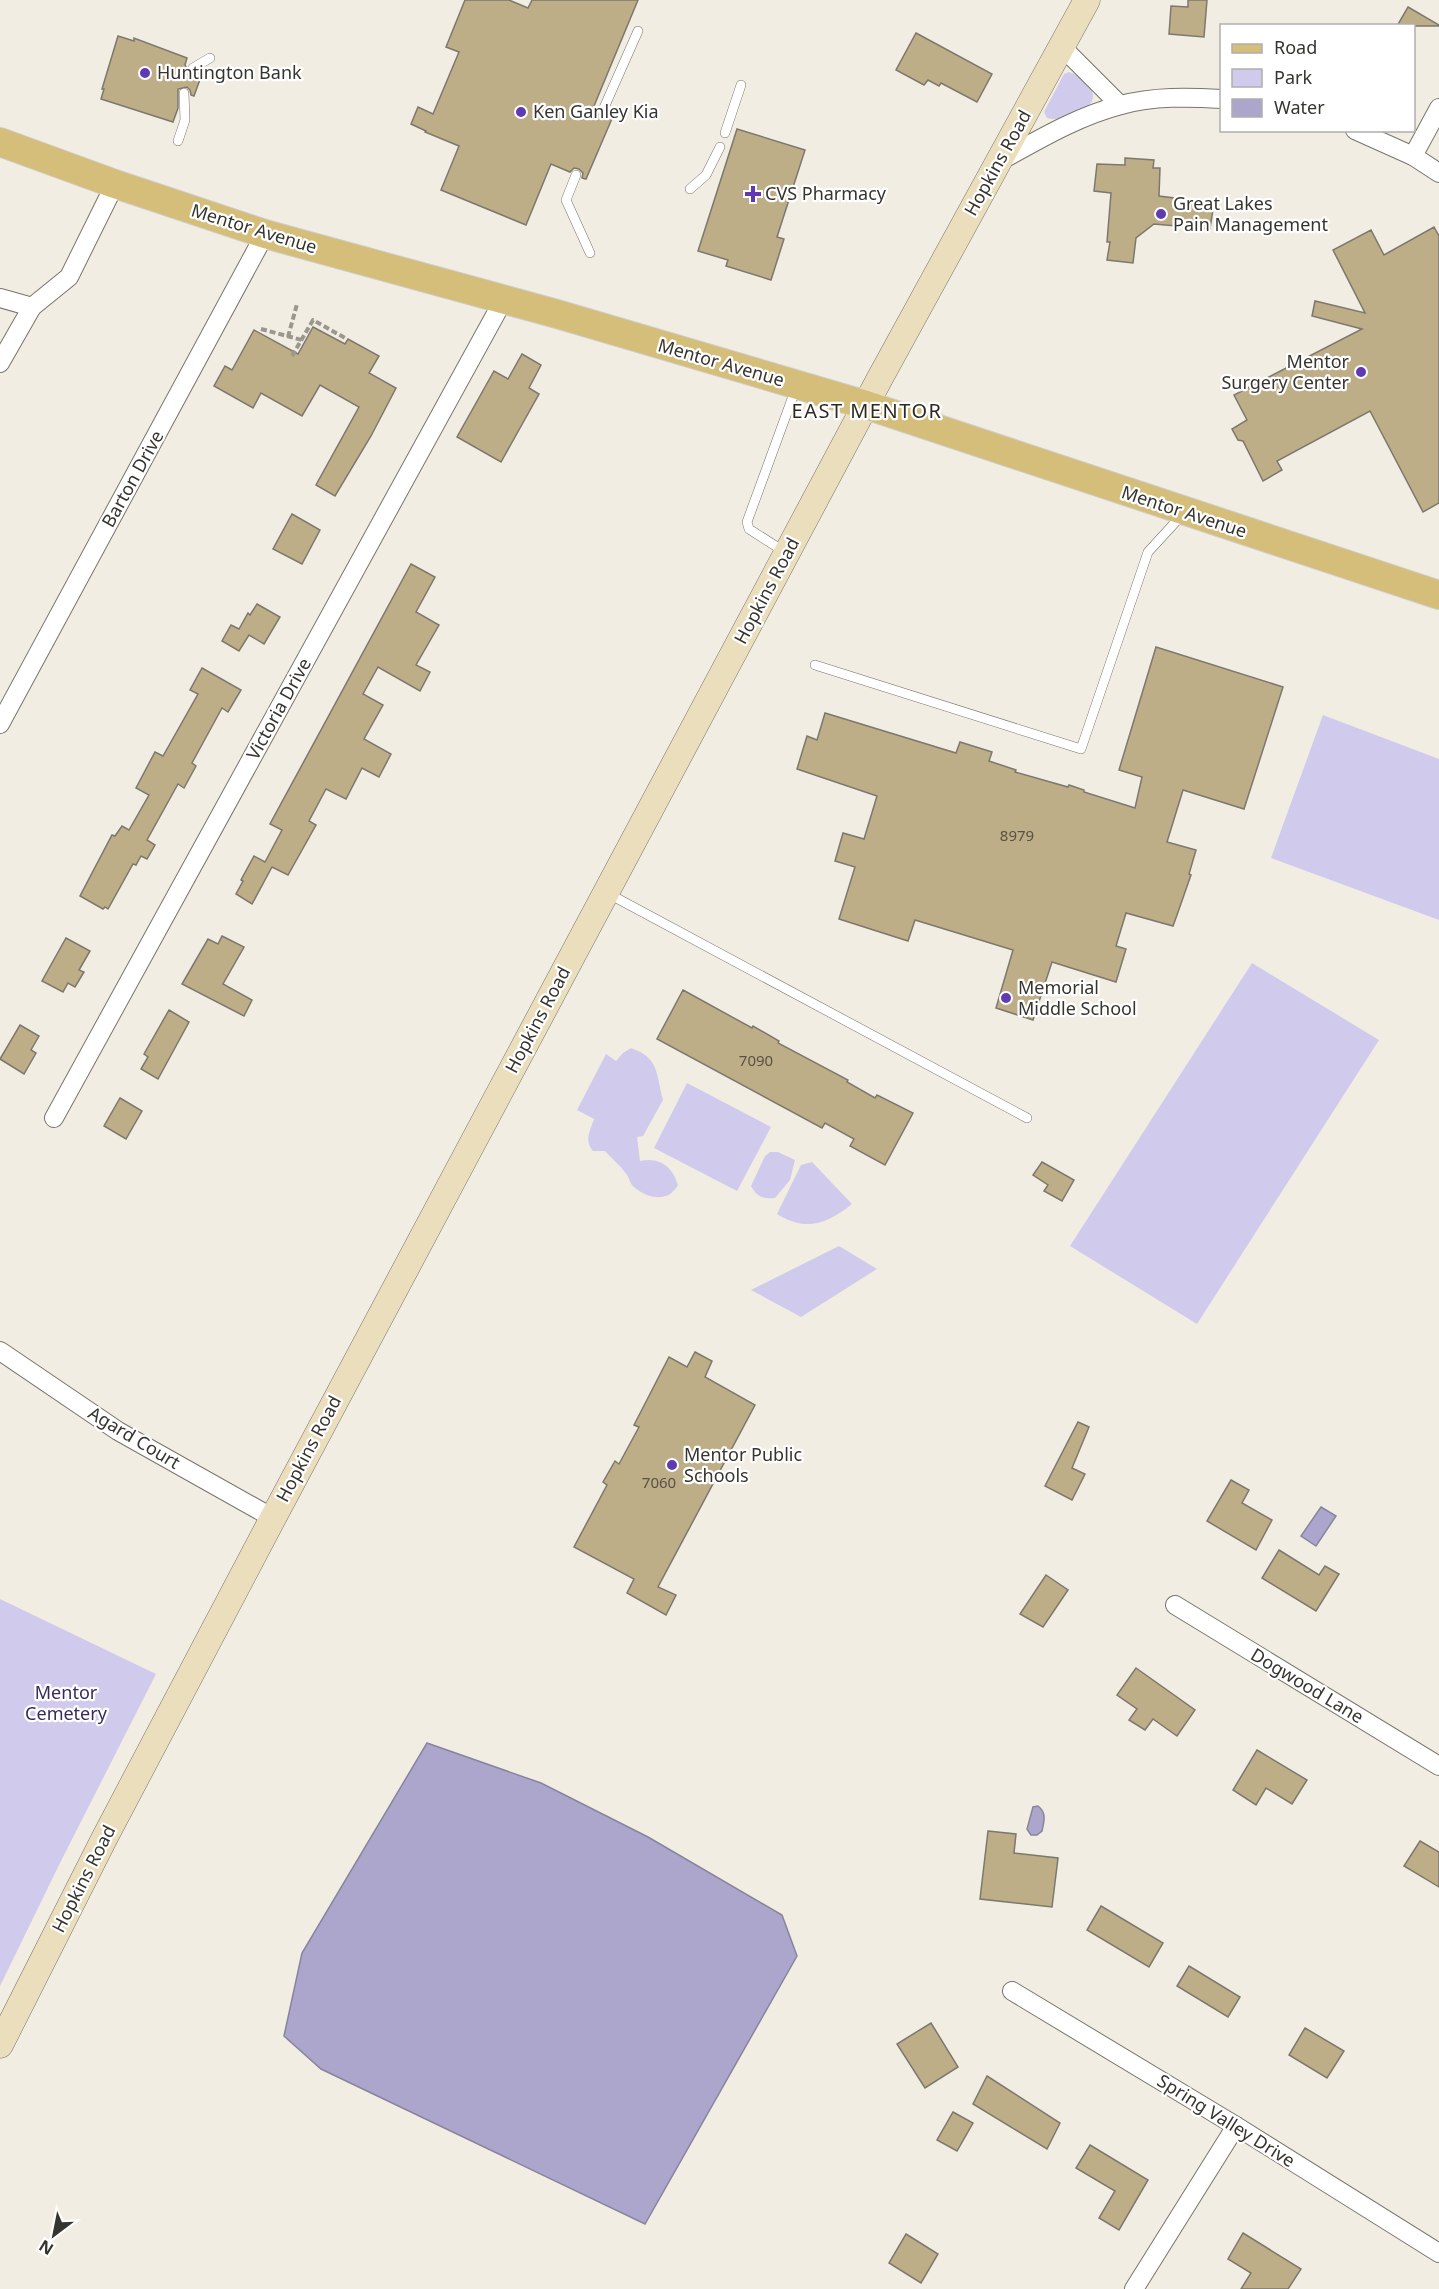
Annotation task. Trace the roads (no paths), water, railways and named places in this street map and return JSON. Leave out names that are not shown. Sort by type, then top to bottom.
[{"type":"main road","name":"Mentor Avenue","points":[[0,142],[114,184],[265,234],[504,299],[866,405],[1439,595]]},
{"type":"street","name":"Hopkins Road","points":[[0,2045],[105,1837],[273,1518],[866,405],[1087,0]]},
{"type":"street","points":[[1062,47],[1120,105]]},
{"type":"street","points":[[998,162],[1079,120],[1120,105],[1171,98],[1220,99]]},
{"type":"street","points":[[1413,156],[1439,108]]},
{"type":"street","points":[[1359,132],[1413,156],[1439,173]]},
{"type":"street","points":[[0,363],[32,307],[69,277],[114,184]]},
{"type":"street","name":"Barton Drive","points":[[0,724],[265,234]]},
{"type":"street","points":[[0,298],[32,307]]},
{"type":"street","name":"Victoria Drive","points":[[54,1118],[504,299]]},
{"type":"street","name":"Agard Court","points":[[0,1351],[118,1431],[273,1518]]},
{"type":"street","name":"Dogwood Lane","points":[[1175,1605],[1439,1766]]},
{"type":"street","name":"Spring Valley Drive","points":[[1012,1991],[1236,2126],[1439,2253]]},
{"type":"street","points":[[1134,2289],[1236,2126]]},
{"type":"lane","points":[[603,110],[638,31]]},
{"type":"lane","points":[[192,68],[210,58]]},
{"type":"lane","points":[[725,134],[741,85]]},
{"type":"lane","points":[[178,141],[185,120],[184,93]]},
{"type":"lane","points":[[690,189],[706,175],[720,147]]},
{"type":"lane","points":[[576,175],[566,200],[590,253]]},
{"type":"lane","points":[[787,553],[749,529],[747,522],[797,385]]},
{"type":"lane","points":[[814,665],[1081,749],[1148,552],[1185,512]]},
{"type":"lane","points":[[607,893],[1027,1118]]},
{"type":"water","points":[[1321,1507],[1336,1516],[1316,1546],[1301,1536]]},
{"type":"water","points":[[427,1743],[541,1783],[648,1837],[782,1915],[797,1956],[645,2224],[321,2069],[284,2036],[302,1953]]},
{"type":"water","points":[[1038,1806],[1044,1814],[1042,1831],[1037,1835],[1031,1835],[1027,1829],[1033,1807]]},
{"type":"place","name":"Huntington Bank","points":[[145,73]]},
{"type":"place","name":"Ken Ganley Kia","points":[[521,112]]},
{"type":"place","name":"CVS Pharmacy","points":[[753,194]]},
{"type":"place","name":"Great Lakes Pain Management","points":[[1161,214]]},
{"type":"place","name":"Mentor Surgery Center","points":[[1361,372]]},
{"type":"place","name":"Memorial Middle School","points":[[1006,998]]},
{"type":"place","name":"Mentor Public Schools","points":[[672,1465]]},
{"type":"district","name":"EAST MENTOR","points":[[867,411]]},
{"type":"park label","name":"Mentor Cemetery","points":[[66,1703]]}]
